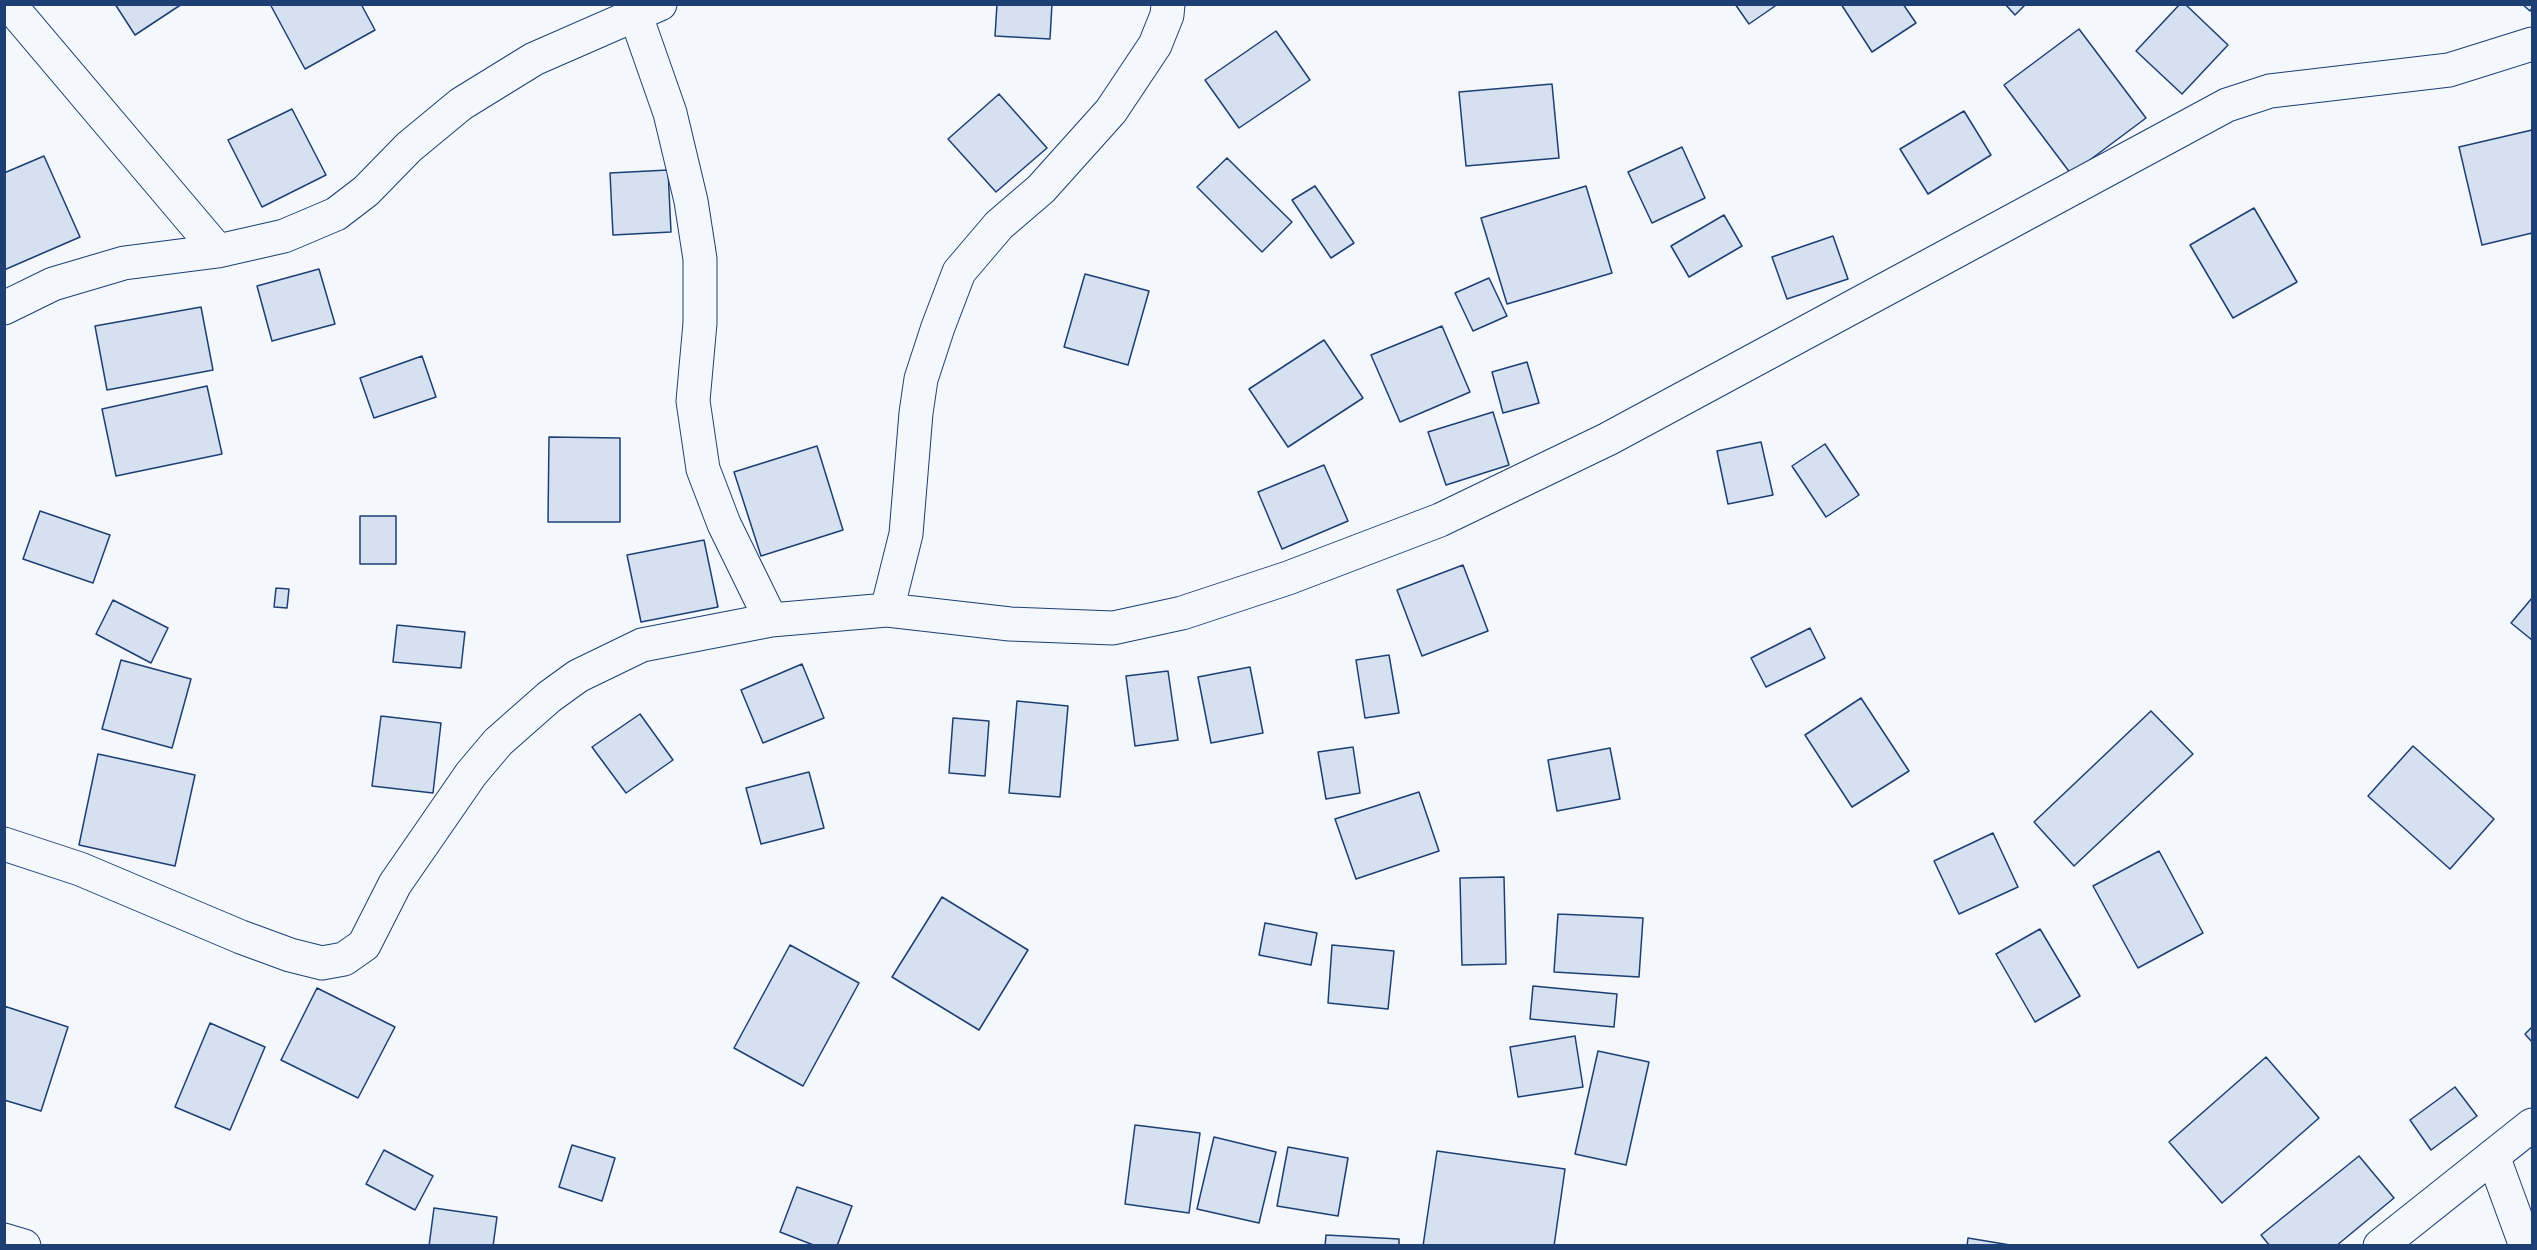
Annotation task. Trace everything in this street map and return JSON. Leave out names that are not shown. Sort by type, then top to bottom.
[{"type":"street","points":[[887,610],[906,534],[921,379],[959,272],[999,225],[1041,189],[1111,111],[1155,45],[1167,15],[1168,4]]},
{"type":"street","points":[[23,9],[218,251]]},
{"type":"street","points":[[4,308],[53,284],[124,263],[218,251],[284,236],[336,214],[366,191],[409,147],[461,104],[534,59],[648,10],[691,201],[700,259],[699,323],[693,401],[703,469],[724,524],[771,620]]},
{"type":"street","points":[[4,844],[80,869],[221,929],[290,955],[322,963],[344,959],[364,945],[395,884],[471,774],[498,742],[549,697],[578,676],[642,645],[771,620],[887,610],[1010,624],[1113,628],[1182,613],[1288,578],[1440,520],[1608,439],[2227,105],[2270,91],[2449,70],[2532,44]]},
{"type":"street","points":[[2380,1245],[2532,1125]]},
{"type":"street","points":[[2493,1156],[2526,1245]]},
{"type":"street","points":[[4,1240],[24,1245]]},
{"type":"building","points":[[115,4],[182,4],[135,35]]},
{"type":"building","points":[[270,4],[361,4],[375,30],[305,69]]},
{"type":"building","points":[[997,4],[1052,4],[1050,39],[995,36]]},
{"type":"building","points":[[1735,4],[1778,4],[1749,24]]},
{"type":"building","points":[[1841,4],[1903,4],[1916,23],[1872,52]]},
{"type":"building","points":[[2005,4],[2026,4],[2015,15]]},
{"type":"building","points":[[2180,4],[2185,4],[2228,45],[2182,94],[2136,51]]},
{"type":"building","points":[[2522,4],[2532,4],[2532,8],[2530,11]]},
{"type":"building","points":[[2079,29],[2146,118],[2071,174],[2004,85]]},
{"type":"building","points":[[1276,31],[1310,80],[1239,128],[1205,80]]},
{"type":"building","points":[[1552,84],[1559,158],[1466,166],[1459,92]]},
{"type":"building","points":[[999,94],[1047,148],[996,192],[948,139]]},
{"type":"building","points":[[292,109],[326,175],[262,207],[228,140]]},
{"type":"building","points":[[1964,111],[1991,155],[1928,194],[1900,149]]},
{"type":"building","points":[[2532,130],[2532,233],[2482,245],[2459,147]]},
{"type":"building","points":[[1682,147],[1705,198],[1652,223],[1628,172]]},
{"type":"building","points":[[44,156],[80,237],[4,270],[4,173]]},
{"type":"building","points":[[1227,158],[1292,222],[1262,252],[1197,187]]},
{"type":"building","points":[[668,170],[671,232],[613,235],[610,173]]},
{"type":"building","points":[[1315,186],[1354,243],[1331,258],[1292,200]]},
{"type":"building","points":[[1586,186],[1612,273],[1507,304],[1481,218]]},
{"type":"building","points":[[2254,208],[2297,282],[2233,318],[2190,245]]},
{"type":"building","points":[[1724,215],[1742,246],[1689,277],[1671,246]]},
{"type":"building","points":[[1833,236],[1848,279],[1787,299],[1772,257]]},
{"type":"building","points":[[319,269],[335,324],[272,341],[257,286]]},
{"type":"building","points":[[1085,274],[1149,291],[1128,365],[1064,347]]},
{"type":"building","points":[[1489,278],[1507,316],[1473,331],[1455,293]]},
{"type":"building","points":[[201,307],[213,370],[107,390],[95,326]]},
{"type":"building","points":[[1442,326],[1470,392],[1400,422],[1371,355]]},
{"type":"building","points":[[1324,340],[1363,398],[1288,447],[1249,389]]},
{"type":"building","points":[[422,356],[436,397],[374,418],[360,378]]},
{"type":"building","points":[[1527,362],[1539,403],[1503,413],[1492,372]]},
{"type":"building","points":[[207,386],[222,454],[116,476],[102,409]]},
{"type":"building","points":[[1493,412],[1509,465],[1446,485],[1428,432]]},
{"type":"building","points":[[549,437],[620,438],[620,522],[548,522]]},
{"type":"building","points":[[1761,442],[1773,495],[1728,504],[1717,451]]},
{"type":"building","points":[[1825,444],[1859,495],[1826,517],[1792,466]]},
{"type":"building","points":[[817,446],[843,530],[761,556],[734,472]]},
{"type":"building","points":[[1324,465],[1348,521],[1282,549],[1258,492]]},
{"type":"building","points":[[40,511],[110,535],[93,583],[23,559]]},
{"type":"building","points":[[360,516],[396,516],[396,564],[360,564]]},
{"type":"building","points":[[704,540],[718,607],[641,622],[627,555]]},
{"type":"building","points":[[1463,565],[1488,631],[1422,656],[1397,590]]},
{"type":"building","points":[[276,588],[289,589],[287,608],[274,607]]},
{"type":"building","points":[[2532,598],[2532,640],[2511,623]]},
{"type":"building","points":[[113,600],[168,628],[151,663],[96,634]]},
{"type":"building","points":[[397,625],[465,632],[461,668],[393,662]]},
{"type":"building","points":[[1810,628],[1825,658],[1766,687],[1751,658]]},
{"type":"building","points":[[1389,655],[1399,713],[1365,718],[1356,660]]},
{"type":"building","points":[[121,660],[191,679],[172,748],[102,729]]},
{"type":"building","points":[[802,664],[824,718],[763,743],[741,690]]},
{"type":"building","points":[[1250,667],[1263,733],[1211,743],[1198,677]]},
{"type":"building","points":[[1168,671],[1178,740],[1135,746],[1126,676]]},
{"type":"building","points":[[1861,698],[1909,771],[1852,807],[1805,735]]},
{"type":"building","points":[[1017,701],[1068,706],[1060,797],[1009,793]]},
{"type":"building","points":[[2151,711],[2193,754],[2074,866],[2034,822]]},
{"type":"building","points":[[640,714],[673,760],[626,793],[592,747]]},
{"type":"building","points":[[381,716],[441,723],[433,793],[372,786]]},
{"type":"building","points":[[953,718],[989,721],[985,776],[949,773]]},
{"type":"building","points":[[2413,746],[2494,819],[2450,869],[2368,796]]},
{"type":"building","points":[[1353,747],[1360,793],[1326,799],[1318,752]]},
{"type":"building","points":[[1610,748],[1620,799],[1557,811],[1548,760]]},
{"type":"building","points":[[98,754],[195,775],[175,866],[79,845]]},
{"type":"building","points":[[809,772],[824,828],[761,844],[746,788]]},
{"type":"building","points":[[1419,792],[1439,851],[1356,879],[1335,819]]},
{"type":"building","points":[[1993,833],[2018,887],[1959,914],[1934,861]]},
{"type":"building","points":[[2159,851],[2203,933],[2138,968],[2093,886]]},
{"type":"building","points":[[1504,877],[1506,964],[1462,965],[1460,878]]},
{"type":"building","points":[[942,897],[1028,950],[979,1030],[892,977]]},
{"type":"building","points":[[1558,914],[1643,918],[1639,977],[1554,972]]},
{"type":"building","points":[[1265,923],[1317,933],[1311,965],[1259,955]]},
{"type":"building","points":[[2040,929],[2080,996],[2035,1022],[1996,954]]},
{"type":"building","points":[[790,945],[859,983],[803,1086],[734,1048]]},
{"type":"building","points":[[1332,945],[1394,951],[1388,1009],[1328,1003]]},
{"type":"building","points":[[1533,986],[1617,994],[1614,1027],[1530,1019]]},
{"type":"building","points":[[317,988],[395,1027],[358,1098],[281,1060]]},
{"type":"building","points":[[4,1006],[68,1027],[41,1111],[4,1100]]},
{"type":"building","points":[[210,1023],[265,1047],[230,1130],[175,1107]]},
{"type":"building","points":[[2532,1027],[2532,1042],[2525,1034]]},
{"type":"building","points":[[1575,1036],[1583,1087],[1518,1097],[1510,1047]]},
{"type":"building","points":[[1598,1051],[1649,1062],[1626,1165],[1575,1154]]},
{"type":"building","points":[[2266,1057],[2319,1118],[2222,1203],[2169,1142]]},
{"type":"building","points":[[2455,1087],[2477,1116],[2431,1150],[2410,1120]]},
{"type":"building","points":[[1135,1125],[1200,1133],[1189,1213],[1125,1204]]},
{"type":"building","points":[[1214,1137],[1276,1152],[1259,1223],[1197,1209]]},
{"type":"building","points":[[572,1145],[615,1158],[602,1201],[559,1187]]},
{"type":"building","points":[[1288,1147],[1348,1158],[1338,1216],[1277,1206]]},
{"type":"building","points":[[384,1150],[433,1176],[415,1210],[366,1184]]},
{"type":"building","points":[[1437,1151],[1565,1169],[1554,1246],[1423,1246]]},
{"type":"building","points":[[2359,1156],[2394,1198],[2336,1246],[2270,1246],[2261,1235]]},
{"type":"building","points":[[797,1187],[852,1206],[837,1246],[816,1246],[780,1232]]},
{"type":"building","points":[[434,1208],[497,1217],[493,1246],[429,1246]]},
{"type":"building","points":[[1326,1235],[1399,1239],[1399,1246],[1325,1246]]},
{"type":"building","points":[[1968,1238],[2016,1246],[1967,1246]]}]
